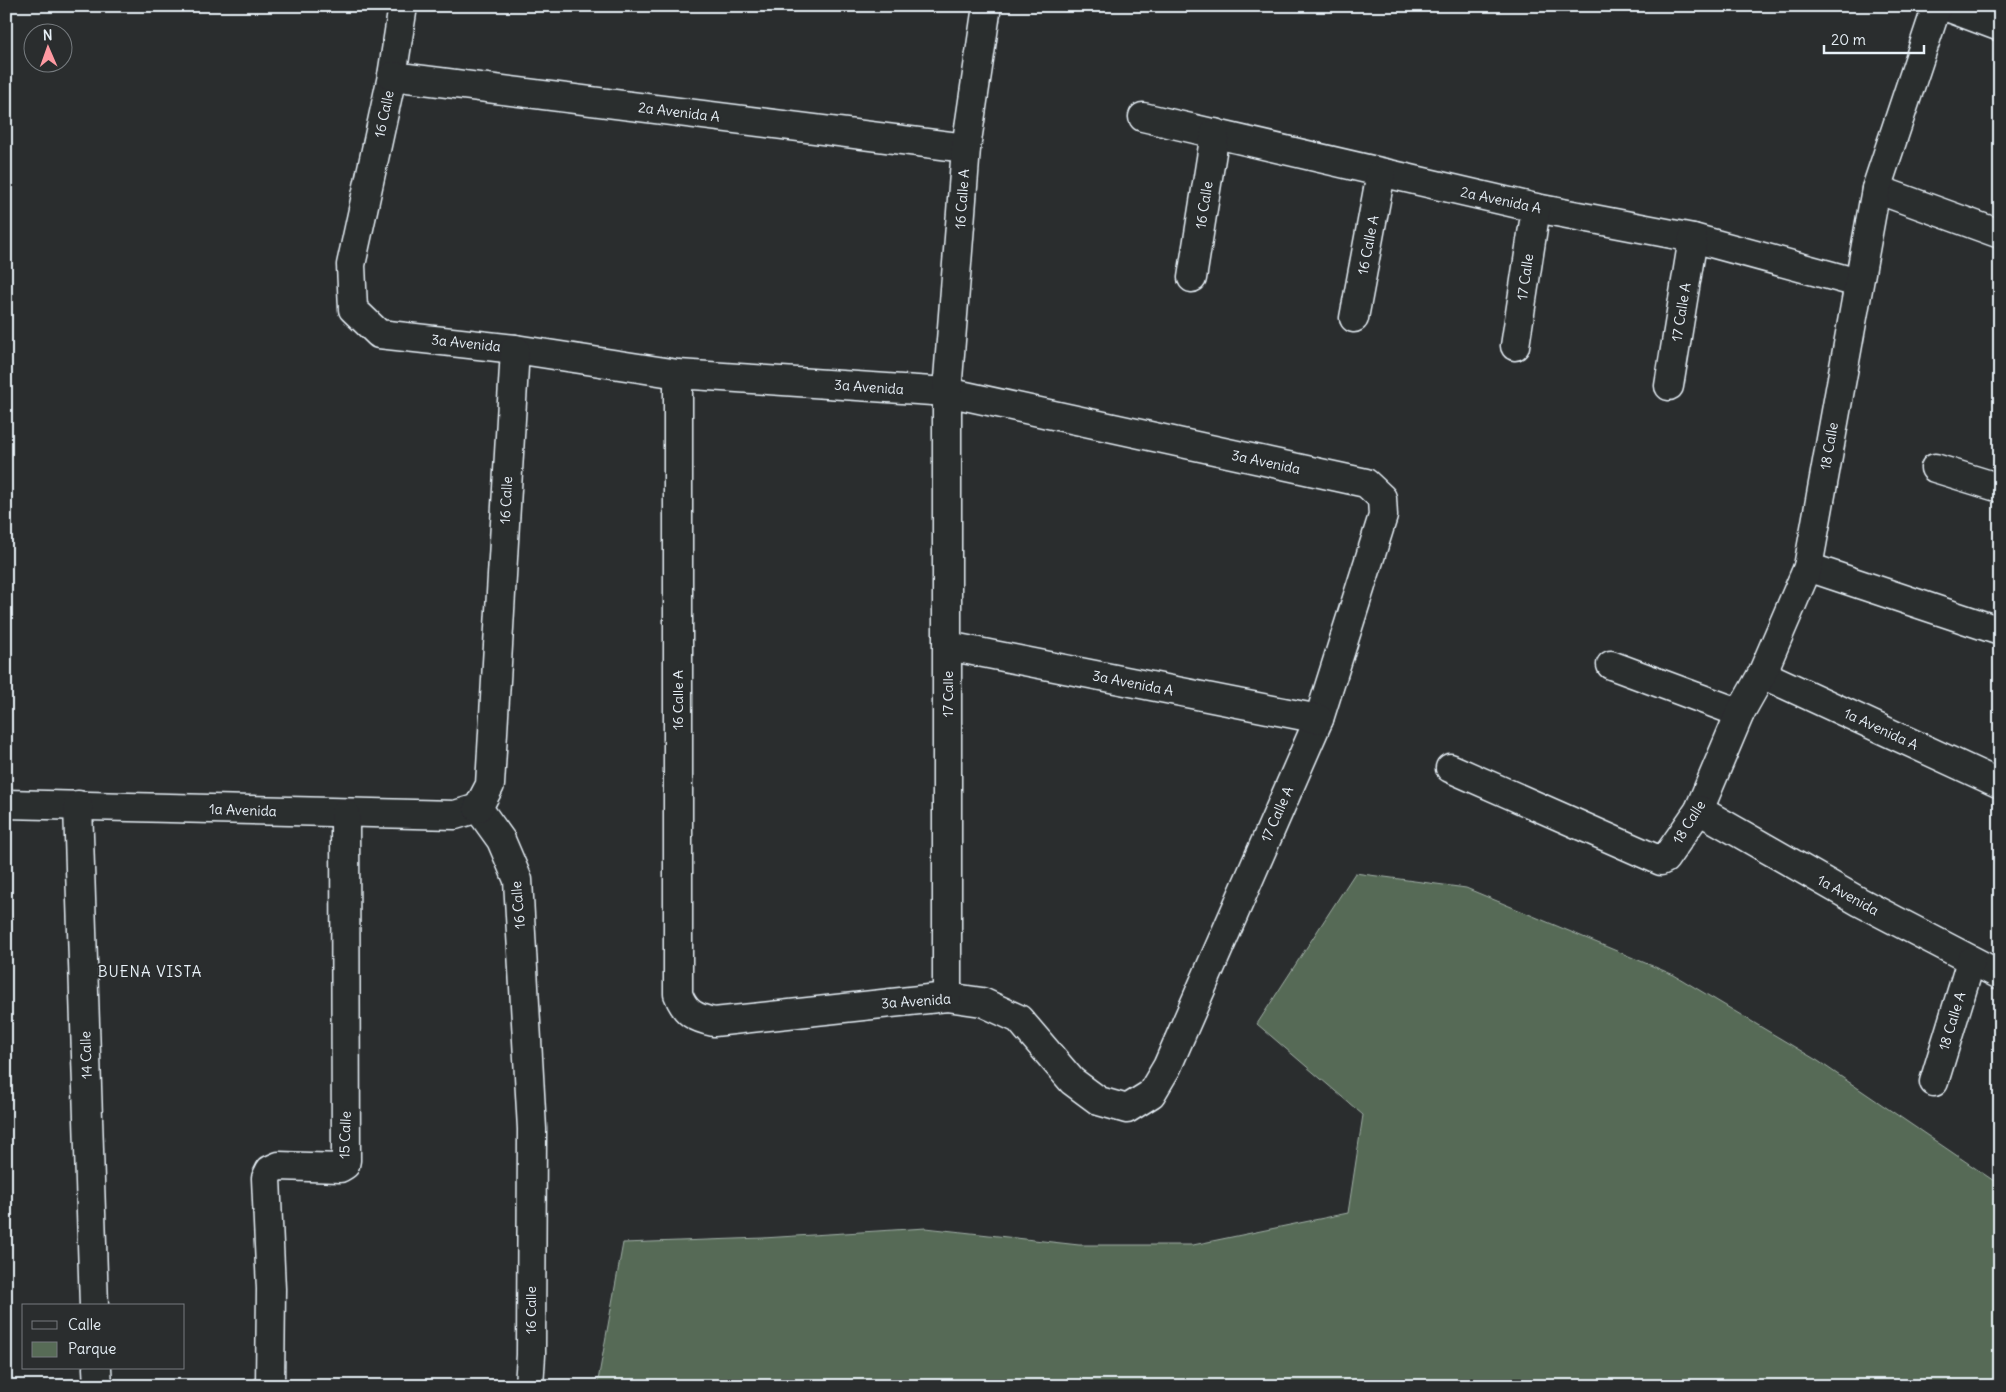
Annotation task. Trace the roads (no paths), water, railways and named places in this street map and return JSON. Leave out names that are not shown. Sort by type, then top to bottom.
[{"type":"street","name":"16 Calle","points":[[352,309],[351,265],[392,76],[403,6]]},
{"type":"street","name":"16 Calle A","points":[[947,392],[966,148],[987,6]]},
{"type":"street","name":"18 Calle","points":[[1450,768],[1661,861],[1665,859],[1699,810],[1740,713],[1762,674],[1808,567],[1876,189],[1937,6]]},
{"type":"street","points":[[1944,6],[2000,28]]},
{"type":"street","name":"2a Avenida A","points":[[392,76],[966,148]]},
{"type":"street","name":"2a Avenida A","points":[[1143,117],[1536,208],[1693,238],[1858,283]]},
{"type":"street","name":"16 Calle","points":[[1192,278],[1215,133]]},
{"type":"street","name":"16 Calle A","points":[[1354,318],[1381,173]]},
{"type":"street","points":[[1876,189],[2000,234]]},
{"type":"street","name":"17 Calle","points":[[1515,346],[1536,208]]},
{"type":"street","name":"17 Calle A","points":[[1669,386],[1693,238]]},
{"type":"street","name":"3a Avenida","points":[[352,309],[379,334],[515,349],[678,374],[947,392],[1366,483],[1382,498]]},
{"type":"street","name":"16 Calle","points":[[515,349],[490,785],[478,808],[501,840],[518,880],[532,1129],[532,1356],[529,1386]]},
{"type":"street","name":"16 Calle A","points":[[678,374],[678,994],[683,1008],[696,1018]]},
{"type":"street","name":"17 Calle","points":[[947,392],[947,997]]},
{"type":"street","points":[[1935,468],[2000,488]]},
{"type":"street","name":"17 Calle A","points":[[1127,1108],[1151,1094],[1166,1067],[1319,719],[1383,516],[1382,498]]},
{"type":"street","points":[[1808,567],[2000,631]]},
{"type":"street","name":"3a Avenida A","points":[[948,646],[1319,719]]},
{"type":"street","points":[[1611,665],[1740,713]]},
{"type":"street","name":"1a Avenida A","points":[[1762,674],[2000,784]]},
{"type":"street","name":"1a Avenida","points":[[6,804],[455,815],[478,808]]},
{"type":"street","name":"14 Calle","points":[[78,805],[94,1304]]},
{"type":"street","name":"1a Avenida","points":[[1699,810],[1860,902],[2000,975]]},
{"type":"street","name":"15 Calle","points":[[270,1386],[271,1289],[266,1178],[270,1170],[279,1166],[340,1168],[345,1165],[346,1160],[345,812]]},
{"type":"street","name":"18 Calle A","points":[[1934,1082],[1971,961]]},
{"type":"street","name":"3a Avenida","points":[[696,1018],[714,1022],[947,997],[982,1002],[1019,1019],[1072,1081],[1099,1101],[1127,1108]]},
{"type":"street","points":[[97,1370],[98,1386]]},
{"type":"district","name":"BUENA VISTA","points":[[150,972]]}]
